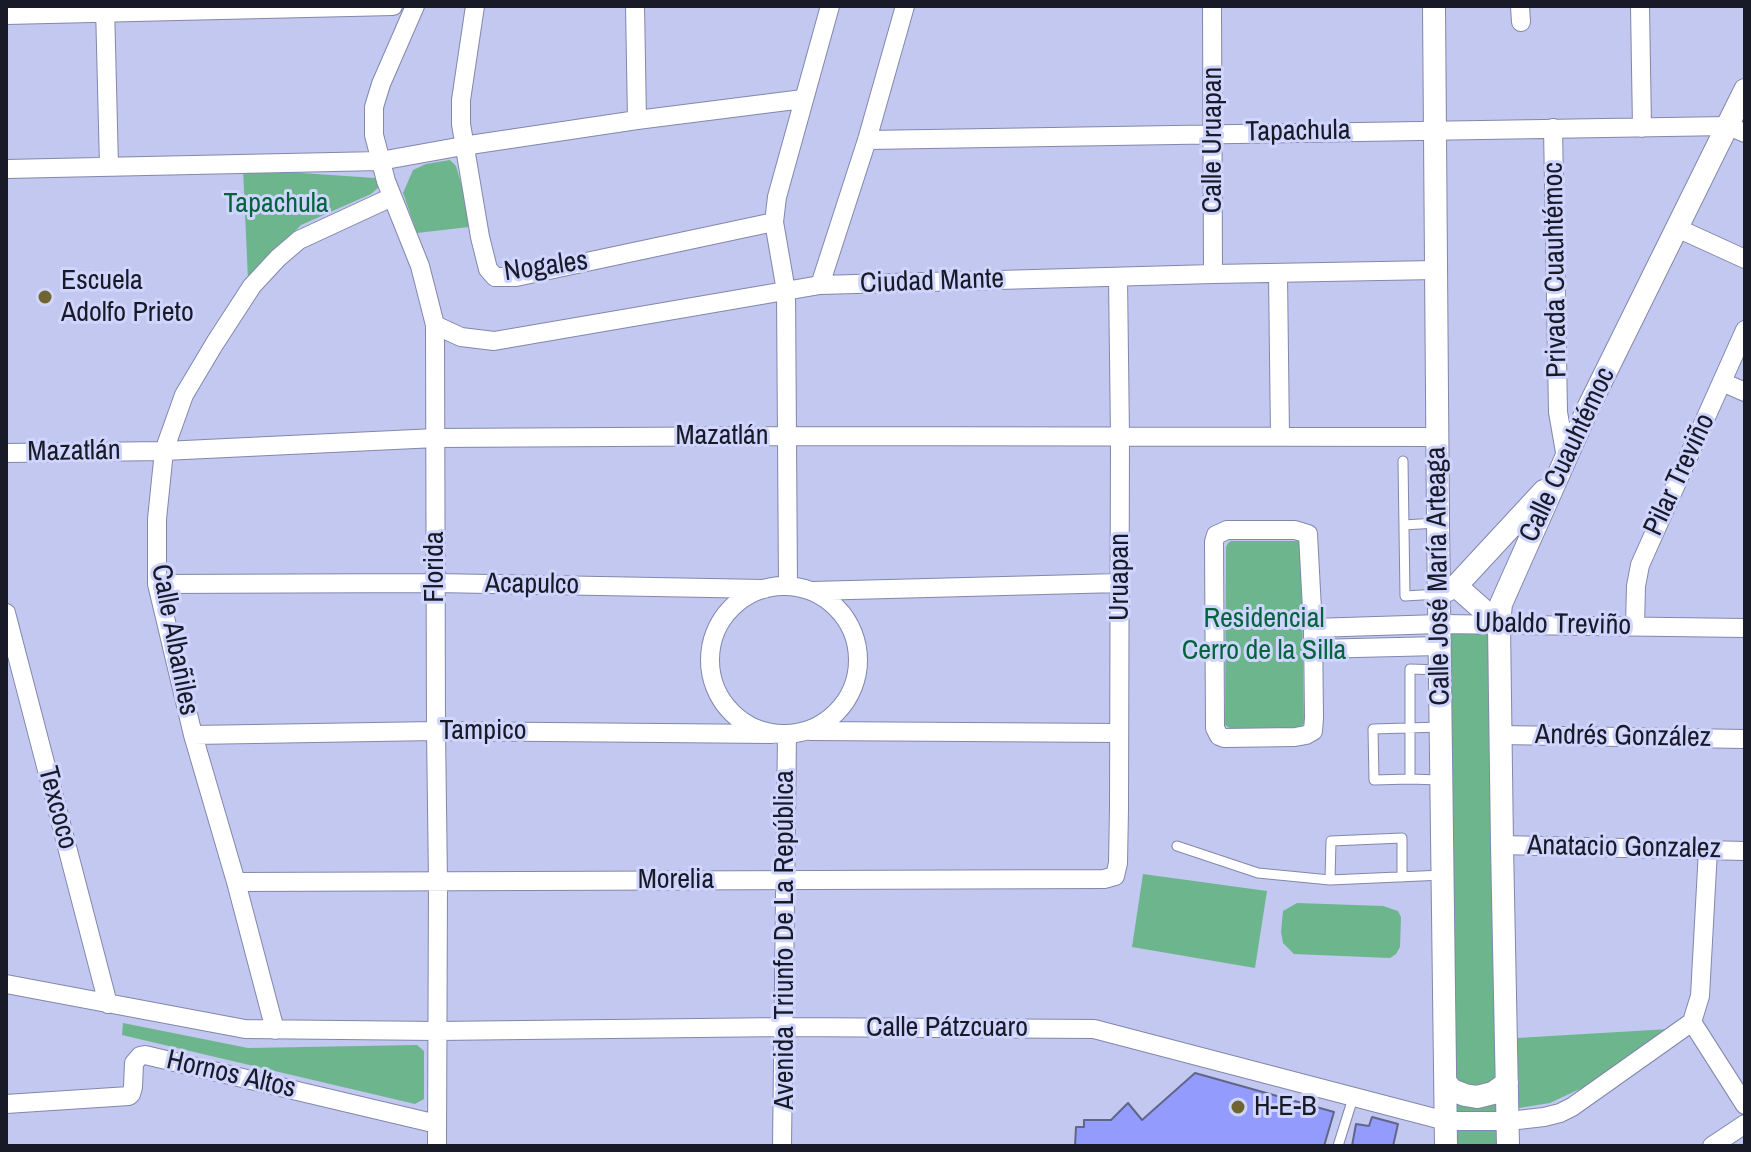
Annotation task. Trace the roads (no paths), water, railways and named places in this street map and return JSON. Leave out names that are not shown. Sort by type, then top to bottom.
[{"type":"street","points":[[6,15],[105,10],[393,6]]},
{"type":"street","name":"Florida","points":[[415,6],[381,84],[374,107],[374,135],[392,197],[420,266],[435,325],[437,1146]]},
{"type":"street","name":"Nogales","points":[[475,6],[461,100],[461,124],[480,237],[490,274],[495,277],[516,277],[774,222]]},
{"type":"street","points":[[635,6],[637,120]]},
{"type":"street","points":[[788,586],[786,291],[774,222],[777,197],[830,6]]},
{"type":"street","points":[[820,285],[867,140],[905,6]]},
{"type":"street","name":"Calle Uruapan","points":[[1212,6],[1213,274]]},
{"type":"street","name":"Calle José María Arteaga","points":[[1434,6],[1438,523],[1447,590],[1440,635],[1446,1146]]},
{"type":"street","points":[[1640,6],[1642,128]]},
{"type":"street","points":[[105,10],[109,167]]},
{"type":"street","name":"Calle Cuauhtémoc","points":[[1502,845],[1499,624],[1503,596],[1589,406],[1677,228],[1736,129],[1745,90]]},
{"type":"street","points":[[6,169],[380,161],[637,120],[803,99]]},
{"type":"street","name":"Tapachula","points":[[867,140],[1553,128],[1736,129]]},
{"type":"street","name":"Privada Cuauhtémoc","points":[[1553,128],[1558,412],[1562,467]]},
{"type":"street","name":"Calle Albañiles","points":[[275,1030],[193,735],[157,584],[157,519],[164,451],[184,395],[252,286],[299,240],[392,197]]},
{"type":"street","points":[[1677,228],[1745,259]]},
{"type":"street","name":"Ciudad Mante","points":[[435,325],[461,337],[494,341],[820,285],[1436,270]]},
{"type":"street","points":[[1278,274],[1280,437]]},
{"type":"street","name":"Uruapan","points":[[1115,876],[1118,863],[1120,583],[1118,277]]},
{"type":"street","name":"Pilar Treviño","points":[[1635,626],[1640,565],[1745,330]]},
{"type":"street","points":[[1722,382],[1745,392]]},
{"type":"street","name":"Mazatlán","points":[[6,453],[164,451],[436,438],[1437,437]]},
{"type":"street","points":[[1499,624],[1447,590],[1562,467]]},
{"type":"street","points":[[1227,530],[1295,530],[1308,534],[1313,628],[1313,731],[1295,737],[1235,739],[1219,736],[1215,728],[1216,535],[1227,530]]},
{"type":"street","name":"Acapulco","points":[[157,584],[435,583],[764,589]]},
{"type":"street","points":[[1119,733],[807,731],[779,734],[753,728],[736,717],[722,702],[713,684],[709,665],[711,645],[724,617],[746,597],[764,589],[788,586],[812,591],[1120,583]]},
{"type":"street","points":[[807,731],[828,721],[844,705],[855,685],[859,663],[857,640],[847,620],[832,603],[812,591]]},
{"type":"street","name":"Texcoco","points":[[6,613],[108,1004]]},
{"type":"street","name":"Ubaldo Treviño","points":[[1314,649],[1440,635],[1499,624],[1745,628]]},
{"type":"street","name":"Ubaldo Treviño","points":[[1313,628],[1440,635]]},
{"type":"street","name":"Tampico","points":[[193,735],[436,731],[779,734]]},
{"type":"street","name":"Avenida Triunfo De La República","points":[[779,734],[785,880],[782,1146]]},
{"type":"street","name":"Andrés González","points":[[1501,735],[1745,739]]},
{"type":"street","points":[[1502,845],[1508,1146]]},
{"type":"street","name":"Anatacio Gonzalez","points":[[1502,845],[1745,851]]},
{"type":"street","points":[[1708,850],[1700,996],[1692,1022],[1745,1105]]},
{"type":"street","name":"Morelia","points":[[236,882],[1104,879],[1115,876]]},
{"type":"street","name":"Hornos Altos","points":[[6,984],[245,1029],[437,1031]]},
{"type":"street","name":"Calle Pátzcuaro","points":[[437,1031],[785,1027],[1094,1029],[1446,1121],[1509,1121],[1544,1117],[1572,1107],[1692,1022]]},
{"type":"street","name":"Hornos Altos","points":[[6,1104],[129,1096],[133,1087],[134,1063],[145,1055],[437,1124]]},
{"type":"street","points":[[1446,1083],[1452,1090],[1477,1097],[1493,1093],[1507,1083]]},
{"type":"street","points":[[1712,1146],[1745,1124]]},
{"type":"lane","points":[[1403,461],[1405,596],[1447,590]]},
{"type":"lane","points":[[1404,525],[1438,523]]},
{"type":"lane","points":[[1410,779],[1410,669],[1440,670]]},
{"type":"lane","points":[[1441,727],[1373,729],[1374,780],[1442,780]]},
{"type":"lane","points":[[1330,880],[1331,841],[1402,838],[1402,877]]},
{"type":"lane","points":[[1177,846],[1258,873],[1330,880],[1443,875]]},
{"type":"lane","points":[[1338,1146],[1353,1098]]},
{"type":"place","name":"Escuela Adolfo Prieto","points":[[45,297]]},
{"type":"place","name":"H-E-B","points":[[1238,1107]]},
{"type":"park label","name":"Residencial Cerro de la Silla","points":[[1264,635]]}]
